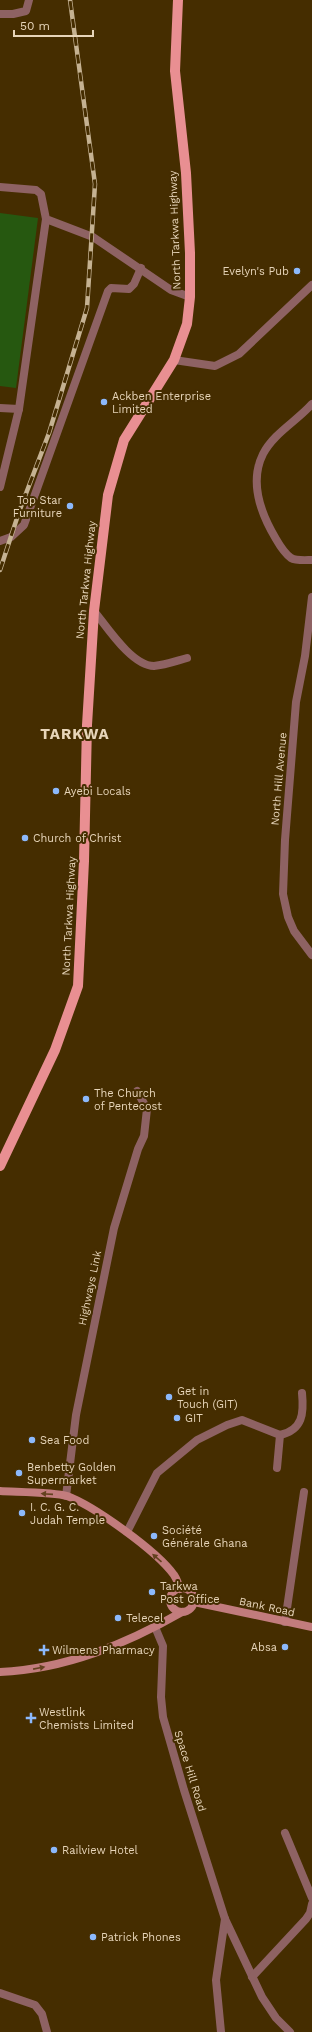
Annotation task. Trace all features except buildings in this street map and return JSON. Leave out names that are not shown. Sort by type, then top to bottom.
[{"type":"main road","name":"North Tarkwa Highway","points":[[0,1166],[55,1050],[78,986],[84,861],[87,725],[94,611],[108,495],[124,440],[174,360],[187,324],[190,297],[190,253],[186,173],[175,70],[178,0]]},
{"type":"street","points":[[0,14],[13,14],[26,11],[29,0]]},
{"type":"street","points":[[0,187],[36,190],[41,194],[46,219],[19,408],[0,487]]},
{"type":"street","points":[[46,219],[93,237],[141,268],[171,290],[190,297]]},
{"type":"street","points":[[0,541],[11,537],[24,525],[108,291],[111,288],[129,289],[134,284],[141,268]]},
{"type":"street","points":[[174,360],[215,366],[239,354],[312,285]]},
{"type":"street","points":[[312,404],[275,438],[263,454],[258,472],[261,508],[270,530],[284,552],[292,559],[312,560]]},
{"type":"street","points":[[0,408],[19,408]]},
{"type":"street","name":"North Hill Avenue","points":[[312,597],[305,656],[296,702],[285,840],[283,894],[291,924],[312,955]]},
{"type":"street","points":[[94,611],[125,649],[142,664],[153,666],[187,658]]},
{"type":"street","name":"Highways Link","points":[[66,1496],[76,1415],[109,1251],[116,1221],[138,1149],[144,1136],[147,1109],[137,1091]]},
{"type":"street","points":[[127,1532],[156,1473],[197,1440],[227,1424],[242,1420],[280,1435],[295,1429],[302,1420],[302,1393]]},
{"type":"street","points":[[276,1468],[280,1435]]},
{"type":"street","points":[[0,1491],[66,1496],[127,1532],[162,1561],[175,1576],[180,1589]]},
{"type":"street","points":[[285,1622],[304,1492]]},
{"type":"street","points":[[0,1672],[24,1670],[84,1657],[123,1643],[182,1612],[188,1611],[194,1602],[194,1598],[189,1590],[180,1589],[173,1594],[171,1602],[175,1609],[182,1612]]},
{"type":"street","name":"Bank Road","points":[[194,1602],[312,1628]]},
{"type":"street","name":"Space Hill Road","points":[[155,1627],[163,1646],[161,1696],[163,1717],[184,1790],[225,1919],[262,1997],[276,2018],[290,2032]]},
{"type":"street","points":[[285,1833],[312,1898]]},
{"type":"street","points":[[252,1977],[306,1919],[310,1913],[312,1904]]},
{"type":"street","points":[[221,2032],[216,1980],[225,1919]]},
{"type":"street","points":[[0,1993],[35,2005],[42,2014],[47,2032]]},
{"type":"green space","points":[[0,213],[38,218],[16,388],[0,386]]},
{"type":"railway","points":[[0,570],[19,512],[49,433],[87,308],[95,184],[70,0]]},
{"type":"place","name":"Evelyn's Pub","points":[[297,271]]},
{"type":"place","name":"Ackben Enterprise Limited","points":[[104,402]]},
{"type":"place","name":"Top Star Furniture","points":[[70,506]]},
{"type":"place","name":"Ayebi Locals","points":[[56,791]]},
{"type":"place","name":"Church of Christ","points":[[25,838]]},
{"type":"place","name":"The Church of Pentecost","points":[[86,1099]]},
{"type":"place","name":"Get in Touch (GIT)","points":[[169,1397]]},
{"type":"place","name":"GIT","points":[[177,1418]]},
{"type":"place","name":"Sea Food","points":[[32,1440]]},
{"type":"place","name":"Benbetty Golden Supermarket","points":[[19,1473]]},
{"type":"place","name":"I. C. G. C. Judah Temple","points":[[22,1513]]},
{"type":"place","name":"Société Générale Ghana","points":[[154,1536]]},
{"type":"place","name":"Tarkwa Post Office","points":[[152,1592]]},
{"type":"place","name":"Telecel","points":[[118,1618]]},
{"type":"place","name":"Absa","points":[[285,1647]]},
{"type":"place","name":"Wilmens Pharmacy","points":[[44,1650]]},
{"type":"place","name":"Westlink Chemists Limited","points":[[31,1718]]},
{"type":"place","name":"Railview Hotel","points":[[54,1850]]},
{"type":"place","name":"Patrick Phones","points":[[93,1937]]},
{"type":"district","name":"TARKWA","points":[[75,734]]}]
